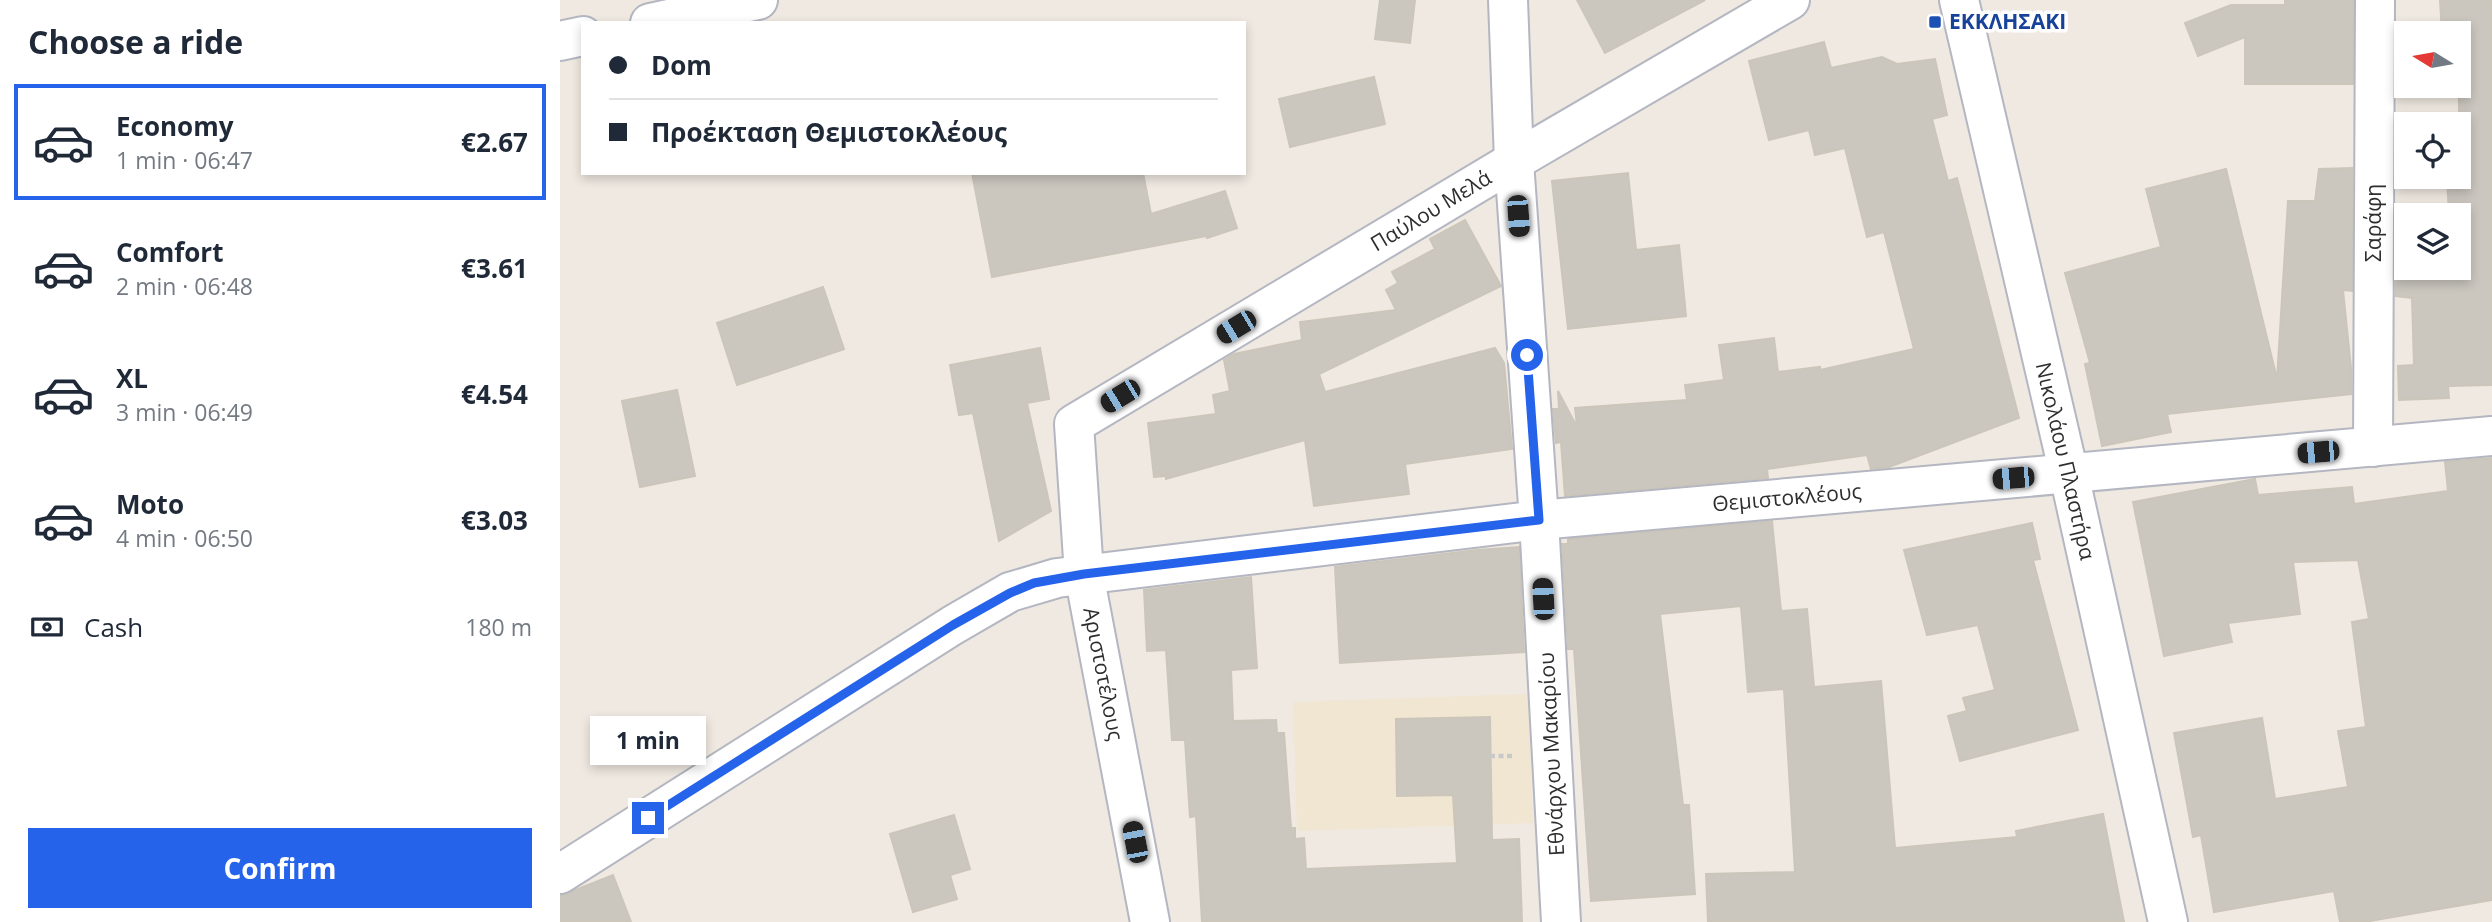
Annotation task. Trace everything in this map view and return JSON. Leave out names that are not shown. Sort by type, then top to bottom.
[{"type":"street","points":[[655,21],[692,7],[758,0]]},
{"type":"street","name":"Εθνάρχου Μακαρίου","points":[[1508,0],[1514,161],[1539,520],[1561,922]]},
{"type":"street","name":"Παύλου Μελά","points":[[1074,424],[1514,161],[1790,0]]},
{"type":"street","name":"Νικολάου Πλαστήρα","points":[[1958,0],[2168,922]]},
{"type":"street","name":"Σαράφη","points":[[2373,447],[2375,0]]},
{"type":"street","points":[[560,40],[581,36]]},
{"type":"street","name":"Αριστοτέλους","points":[[1074,424],[1084,574],[1150,922]]},
{"type":"street","name":"Θεμιστοκλέους","points":[[560,874],[964,618],[1034,583],[1084,574],[1539,520],[2492,436]]},
{"type":"shaded area","points":[[1528,694],[1533,823],[1297,831],[1293,702]]},
{"type":"building","points":[[1380,0],[1415,0],[1410,43],[1375,39]]},
{"type":"building","points":[[1577,0],[1705,0],[1605,53]]},
{"type":"building","points":[[2285,0],[2353,0],[2353,84],[2245,84],[2245,37],[2198,56],[2185,23],[2231,5],[2285,5]]},
{"type":"building","points":[[2440,0],[2492,0],[2492,385],[2448,386],[2449,398],[2399,400],[2398,366],[2414,365],[2412,298],[2396,296],[2396,280],[2471,280],[2471,203],[2448,203],[2448,189],[2471,189],[2471,112],[2459,112],[2459,98],[2471,98],[2471,21],[2441,21]]},
{"type":"building","points":[[1824,42],[1831,68],[1882,57],[1897,64],[1935,59],[1947,115],[1932,119],[1948,181],[1957,178],[2019,418],[1889,467],[1871,469],[1867,455],[1767,469],[1768,478],[1565,496],[1561,442],[1556,443],[1553,409],[1559,409],[1558,391],[1577,427],[1575,408],[1687,400],[1685,385],[1724,380],[1719,345],[1774,338],[1778,372],[1820,367],[1820,370],[1914,349],[1884,232],[1867,237],[1845,148],[1815,155],[1809,130],[1769,140],[1749,61]]},
{"type":"building","points":[[1374,77],[1385,124],[1290,147],[1279,99]]},
{"type":"building","points":[[2352,168],[2352,291],[2343,290],[2351,394],[2167,414],[2171,432],[2102,446],[2085,364],[2090,363],[2065,273],[2161,247],[2146,189],[2226,169],[2277,379],[2288,201],[2315,201],[2319,169]]},
{"type":"building","points":[[1628,173],[1636,250],[1679,245],[1686,316],[1568,329],[1552,181]]},
{"type":"building","points":[[972,175],[1143,175],[1151,214],[1225,191],[1237,228],[1207,238],[1206,236],[992,277]]},
{"type":"building","points":[[1465,220],[1501,286],[1319,374],[1325,392],[1495,348],[1504,363],[1512,449],[1405,464],[1409,494],[1314,506],[1305,440],[1166,479],[1166,476],[1154,477],[1148,423],[1216,414],[1213,395],[1230,391],[1224,360],[1234,354],[1302,340],[1300,322],[1396,310],[1386,290],[1398,283],[1392,272],[1435,249],[1430,239]]},
{"type":"building","points":[[823,287],[844,349],[737,385],[717,323]]},
{"type":"building","points":[[1040,348],[1049,399],[1027,403],[1051,511],[999,541],[973,413],[959,415],[950,365]]},
{"type":"building","points":[[677,390],[695,476],[640,487],[622,401]]},
{"type":"building","points":[[2492,458],[2492,900],[2364,922],[2340,922],[2334,891],[2214,912],[2201,835],[2193,837],[2174,733],[2262,718],[2275,799],[2348,787],[2338,731],[2366,727],[2352,622],[2369,619],[2358,560],[2293,562],[2300,614],[2228,623],[2232,642],[2164,656],[2133,502],[2255,479],[2258,495],[2352,487],[2354,504],[2448,491],[2445,462]]},
{"type":"building","points":[[1772,521],[1781,611],[1807,609],[1814,687],[1881,681],[1895,848],[2017,837],[2016,831],[2103,814],[2124,922],[1708,922],[1706,874],[1795,872],[1784,689],[1748,692],[1741,606],[1660,614],[1683,805],[1689,805],[1695,894],[1591,901],[1574,649],[1568,649],[1562,544],[1568,544],[1568,539]]},
{"type":"building","points":[[2032,523],[2040,559],[2033,560],[2078,730],[1960,761],[1948,716],[1967,711],[1963,698],[1995,690],[1978,625],[1927,635],[1904,550]]},
{"type":"building","points":[[1519,547],[1524,652],[1340,663],[1335,567]]},
{"type":"building","points":[[1251,577],[1257,668],[1231,670],[1233,721],[1276,720],[1277,733],[1284,733],[1291,828],[1295,828],[1295,839],[1304,838],[1306,869],[1457,863],[1453,795],[1397,796],[1396,719],[1490,717],[1492,840],[1519,839],[1522,922],[1202,922],[1196,816],[1190,817],[1185,740],[1172,740],[1166,650],[1147,651],[1144,590]]},
{"type":"building","points":[[954,815],[970,869],[950,875],[957,899],[913,912],[890,834]]},
{"type":"building","points":[[613,875],[631,922],[560,922],[560,896]]},
{"type":"place","name":"ΕΚΚΛΗΣΑΚΙ","points":[[1935,22]]},
{"type":"route","points":[[648,818],[953,625],[1010,593],[1034,583],[1084,574],[1539,520],[1527,355]]}]
